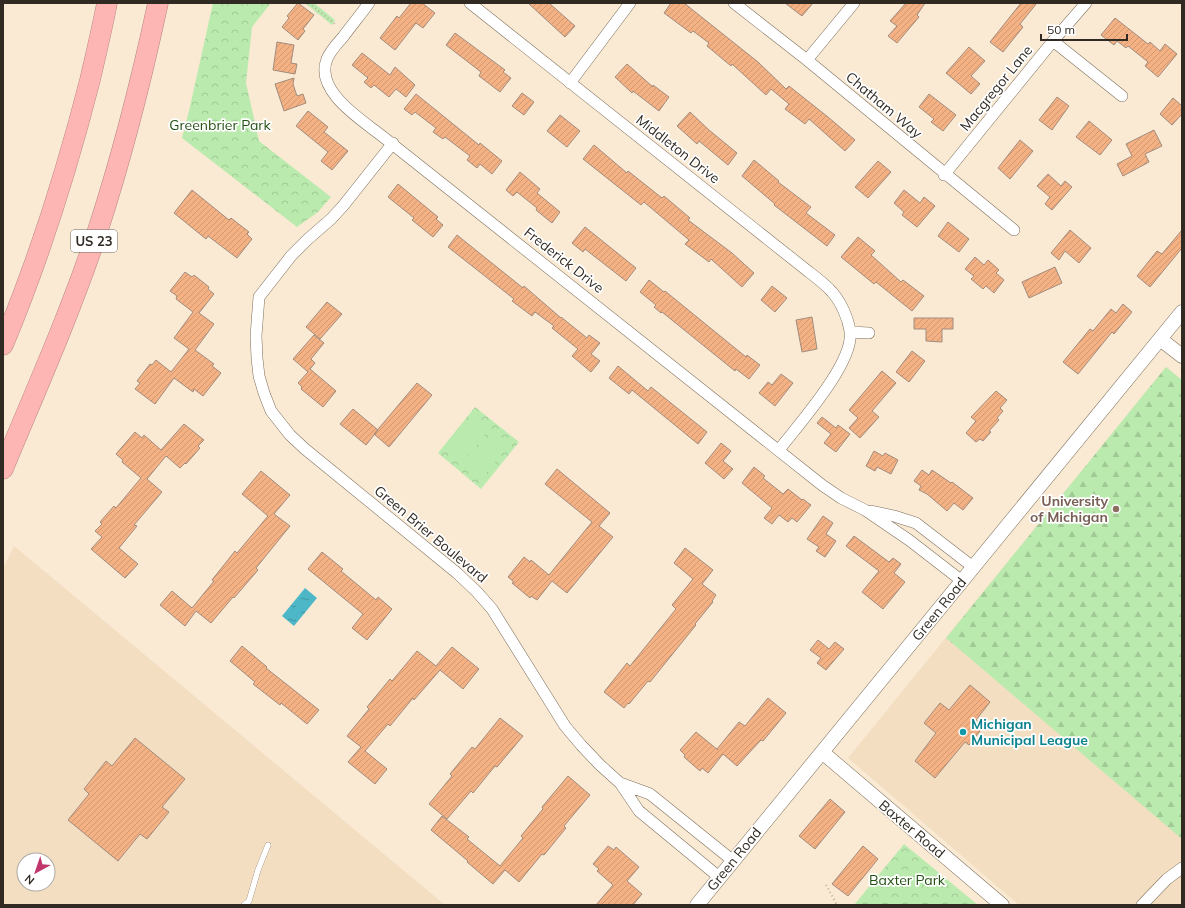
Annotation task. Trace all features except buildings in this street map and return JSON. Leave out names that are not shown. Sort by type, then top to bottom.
[{"type":"highway","points":[[3,345],[34,265],[58,193],[80,120],[108,3]]},
{"type":"highway","name":"US 23","points":[[3,469],[63,326],[95,237],[142,76],[158,3]]},
{"type":"street","name":"Frederick Drive","points":[[370,3],[333,48],[327,59],[324,71],[326,81],[332,92],[341,102],[822,485],[841,498],[865,510],[909,540],[962,581]]},
{"type":"street","name":"Middleton Drive","points":[[470,3],[809,272],[832,292],[844,312],[850,332],[844,361],[833,380],[779,450]]},
{"type":"street","points":[[570,83],[630,3]]},
{"type":"street","name":"Chatham Way","points":[[734,3],[807,60],[944,175],[1014,230]]},
{"type":"street","points":[[807,60],[854,3]]},
{"type":"street","name":"Macgregor Lane","points":[[944,175],[1053,41],[1086,3]]},
{"type":"street","points":[[1053,41],[1122,96]]},
{"type":"street","name":"Green Brier Boulevard","points":[[392,143],[343,206],[291,256],[259,297],[256,336],[259,376],[264,393],[272,411],[290,435],[305,449],[457,573],[477,592],[501,622],[565,726],[595,760],[620,783],[639,811],[719,878]]},
{"type":"street","name":"Green Road","points":[[697,905],[732,860],[1182,312]]},
{"type":"street","points":[[850,332],[869,333]]},
{"type":"street","points":[[1160,339],[1182,356]]},
{"type":"street","name":"Frederick Drive","points":[[865,510],[894,516],[916,523],[974,567]]},
{"type":"street","name":"Baxter Road","points":[[822,752],[1002,905]]},
{"type":"street","name":"Green Brier Boulevard","points":[[620,783],[650,794],[732,860]]},
{"type":"street","points":[[1142,905],[1167,879],[1182,868]]},
{"type":"lane","points":[[244,905],[249,901],[258,870],[268,845]]},
{"type":"path","points":[[309,3],[335,24]]},
{"type":"path","points":[[826,885],[837,905]]},
{"type":"shaded area","points":[[1166,367],[1182,380],[1182,905],[1019,905],[848,758]]},
{"type":"shaded area","points":[[14,546],[445,905],[3,905],[3,568]]},
{"type":"green space","name":"Greenbrier Park","points":[[213,3],[271,3],[252,27],[246,83],[259,141],[331,197],[318,212],[297,227],[182,138]]},
{"type":"green space","points":[[305,3],[314,3],[335,20],[332,25]]},
{"type":"green space","name":"University of Michigan","points":[[1166,367],[1182,380],[1182,839],[946,638]]},
{"type":"green space","points":[[475,407],[519,442],[481,489],[438,453]]},
{"type":"green space","points":[[474,418],[489,430],[463,461],[448,449]]},
{"type":"green space","points":[[494,434],[508,446],[483,477],[468,465]]},
{"type":"green space","name":"Baxter Park","points":[[904,844],[978,905],[854,905]]},
{"type":"water","points":[[305,588],[317,598],[294,626],[282,616]]},
{"type":"place","name":"University of Michigan","points":[[1116,509]]},
{"type":"place","name":"Michigan Municipal League","points":[[963,732]]}]
